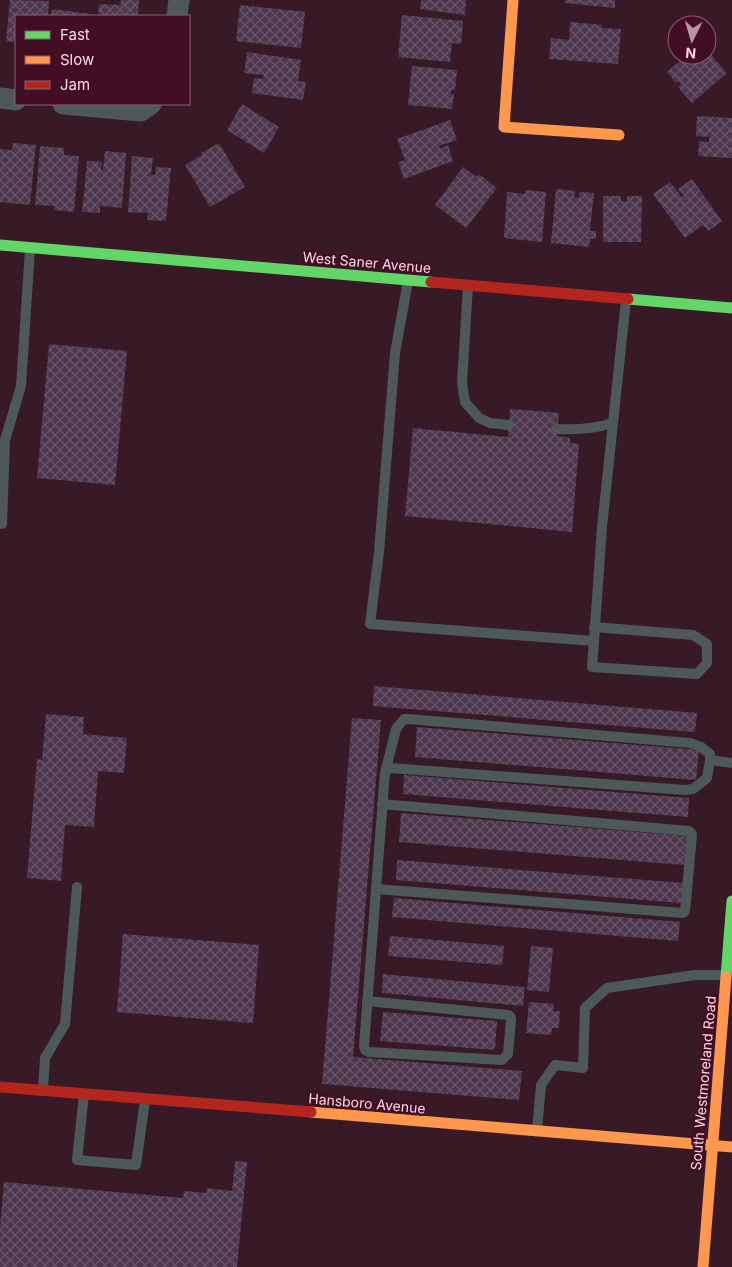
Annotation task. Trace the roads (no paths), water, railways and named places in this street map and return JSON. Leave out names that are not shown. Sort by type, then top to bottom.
[{"type":"street","points":[[178,15],[179,0]]},
{"type":"street","points":[[513,0],[504,127],[619,135]]},
{"type":"street","points":[[0,98],[15,100]]},
{"type":"street","points":[[74,105],[141,111],[150,105]]},
{"type":"street","name":"West Saner Avenue","points":[[0,245],[732,308]]},
{"type":"street","name":"South Westmoreland Road","points":[[703,1267],[732,901]]},
{"type":"street","name":"Hansboro Avenue","points":[[0,1086],[732,1147]]},
{"type":"lane","points":[[2,524],[5,440],[21,386],[30,248]]},
{"type":"lane","points":[[408,281],[395,353],[379,552],[370,624],[594,641]]},
{"type":"lane","points":[[468,286],[462,383],[465,402],[479,418],[490,423],[509,425]]},
{"type":"lane","points":[[594,627],[693,635],[706,644],[707,664],[697,674],[592,667],[594,627],[602,527],[626,300]]},
{"type":"lane","points":[[557,429],[597,428],[613,423]]},
{"type":"lane","points":[[367,1001],[508,1015],[510,1019],[508,1054],[502,1060],[369,1052],[365,1050],[367,1001],[384,772],[396,729],[404,719],[690,743],[710,754],[707,778],[693,788],[685,790],[400,768],[386,769]]},
{"type":"lane","points":[[710,760],[732,763]]},
{"type":"lane","points":[[376,889],[681,913],[685,911],[692,834],[689,831],[382,804]]},
{"type":"lane","points":[[44,1090],[45,1058],[65,1024],[78,887]]},
{"type":"lane","points":[[536,1131],[541,1085],[555,1065],[583,1068],[585,1008],[607,988],[695,976],[727,976]]},
{"type":"lane","points":[[84,1094],[77,1160],[136,1165],[145,1099]]}]
